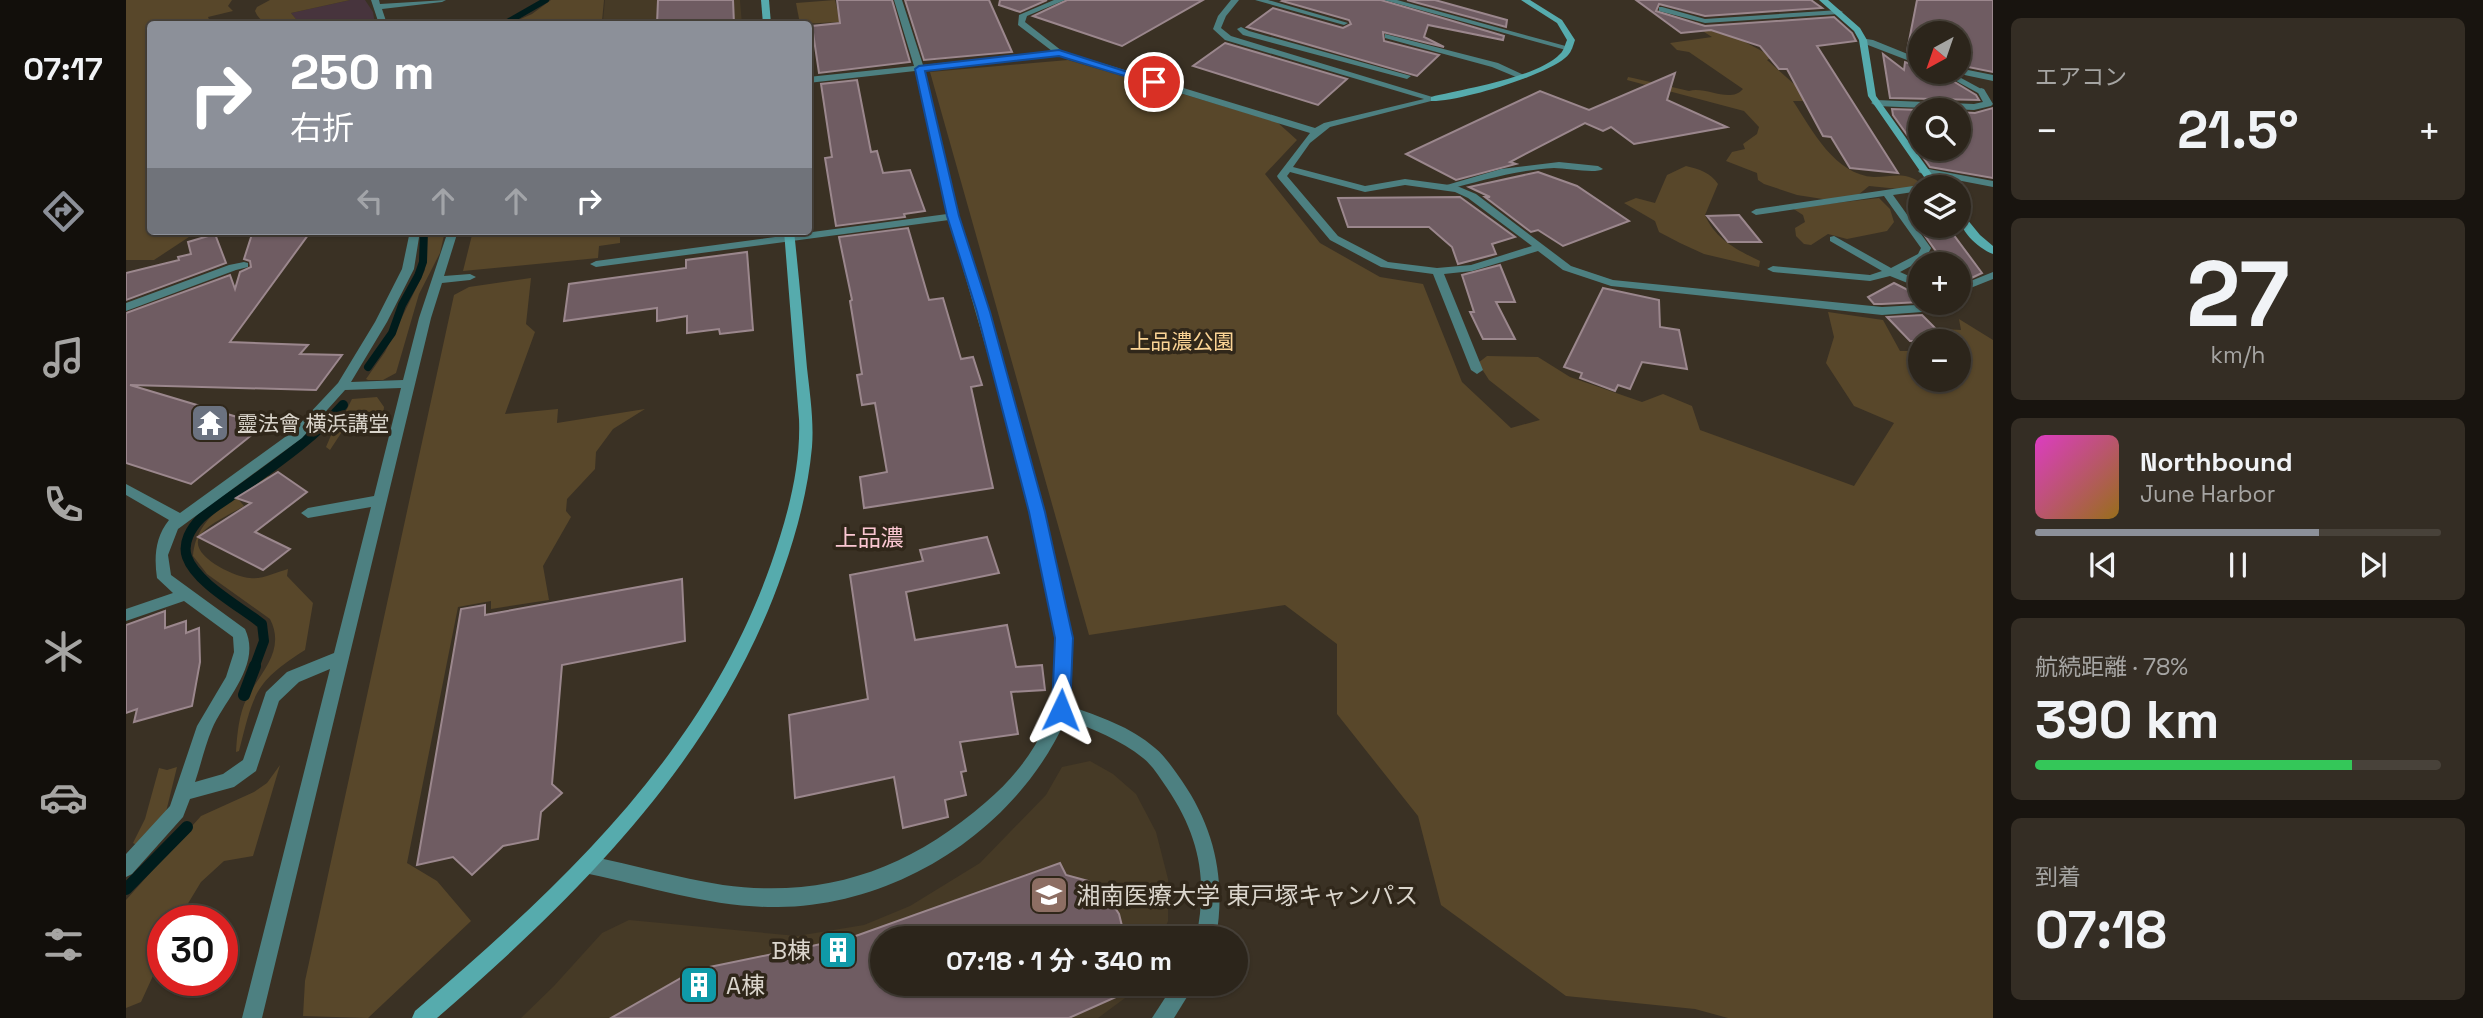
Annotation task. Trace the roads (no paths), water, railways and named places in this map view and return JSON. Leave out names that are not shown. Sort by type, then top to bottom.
[{"type":"street","points":[[382,21],[377,3],[442,0]]},
{"type":"street","points":[[765,0],[767,21]]},
{"type":"street","points":[[589,865],[740,896],[788,898],[836,894],[887,878],[928,856],[978,822],[1017,783],[1042,748],[1061,710],[1064,638],[1037,512],[983,312],[953,216],[919,69],[898,0]]},
{"type":"street","points":[[1060,0],[1023,15],[1021,23],[1059,53],[1315,131]]},
{"type":"street","points":[[1236,0],[1222,16],[1217,29],[1228,38],[1434,100]]},
{"type":"street","points":[[1259,0],[1344,23]]},
{"type":"street","points":[[1388,0],[1569,48]]},
{"type":"street","points":[[1525,0],[1562,22],[1571,33],[1569,48],[1555,63],[1524,77],[1327,125],[1315,131],[1282,176],[1334,237],[1385,264],[1437,271],[1472,268],[1538,248]]},
{"type":"street","points":[[1823,0],[1839,12],[1863,40],[1872,96],[1925,175]]},
{"type":"street","points":[[1662,9],[1705,20],[1839,12]]},
{"type":"street","points":[[1241,29],[1245,33],[1407,76]]},
{"type":"street","points":[[1388,36],[1495,65],[1524,77]]},
{"type":"street","points":[[1863,40],[1884,46],[1908,60]]},
{"type":"street","points":[[812,80],[1059,53]]},
{"type":"street","points":[[1312,64],[1325,54]]},
{"type":"street","points":[[1971,74],[1993,78]]},
{"type":"street","points":[[1876,103],[1974,107],[1991,105],[1981,91],[1967,84]]},
{"type":"street","points":[[1445,187],[1507,169],[1580,165],[1598,169]]},
{"type":"street","points":[[1287,168],[1364,189],[1405,182],[1445,187],[1472,195],[1567,268],[1611,283],[1882,310],[1908,309]]},
{"type":"street","points":[[1923,172],[1993,184]]},
{"type":"street","points":[[1755,212],[1908,190]]},
{"type":"street","points":[[1773,269],[1870,278],[1891,272],[1923,256],[1926,248],[1887,194]]},
{"type":"street","points":[[812,231],[953,216]]},
{"type":"street","points":[[1971,231],[1993,251]]},
{"type":"street","points":[[126,868],[177,811],[205,726],[233,679],[242,652],[240,634],[164,578],[161,555],[172,526],[297,435],[342,386],[381,322],[408,269],[414,235]]},
{"type":"street","points":[[252,1018],[408,384],[452,235]]},
{"type":"street","points":[[596,264],[783,235]]},
{"type":"street","points":[[422,1018],[502,951],[589,865],[657,785],[706,718],[752,632],[778,570],[799,493],[806,432],[789,235]]},
{"type":"street","points":[[1834,239],[1908,280]]},
{"type":"street","points":[[126,307],[244,265]]},
{"type":"street","points":[[1437,271],[1477,370]]},
{"type":"street","points":[[1971,284],[1993,275]]},
{"type":"street","points":[[437,280],[470,277]]},
{"type":"street","points":[[342,386],[408,384]]},
{"type":"street","points":[[126,489],[180,520]]},
{"type":"street","points":[[308,513],[379,500]]},
{"type":"street","points":[[126,615],[186,594]]},
{"type":"street","points":[[183,793],[228,780],[250,765],[272,697],[293,677],[340,658]]},
{"type":"street","points":[[1061,710],[1109,727],[1151,754],[1189,803],[1210,857],[1209,926]]},
{"type":"street","points":[[1162,1018],[1177,996]]},
{"type":"waterway","points":[[509,21],[546,0]]},
{"type":"waterway","points":[[368,367],[392,333],[402,305],[418,276],[423,262],[424,235]]},
{"type":"waterway","points":[[254,668],[264,641],[262,624],[200,576],[187,557],[187,541],[201,518],[294,450],[343,405]]},
{"type":"waterway","points":[[244,695],[255,666]]},
{"type":"waterway","points":[[126,889],[187,827]]},
{"type":"place","name":"靈法會 横浜講堂","points":[[210,423]]},
{"type":"place","name":"湘南医療大学 東戸塚キャンパス","points":[[1049,895]]},
{"type":"place","name":"B棟","points":[[838,950]]},
{"type":"place","name":"A棟","points":[[699,985]]},
{"type":"district","name":"上品濃","points":[[869,538]]},
{"type":"park label","name":"上品濃公園","points":[[1182,341]]}]
